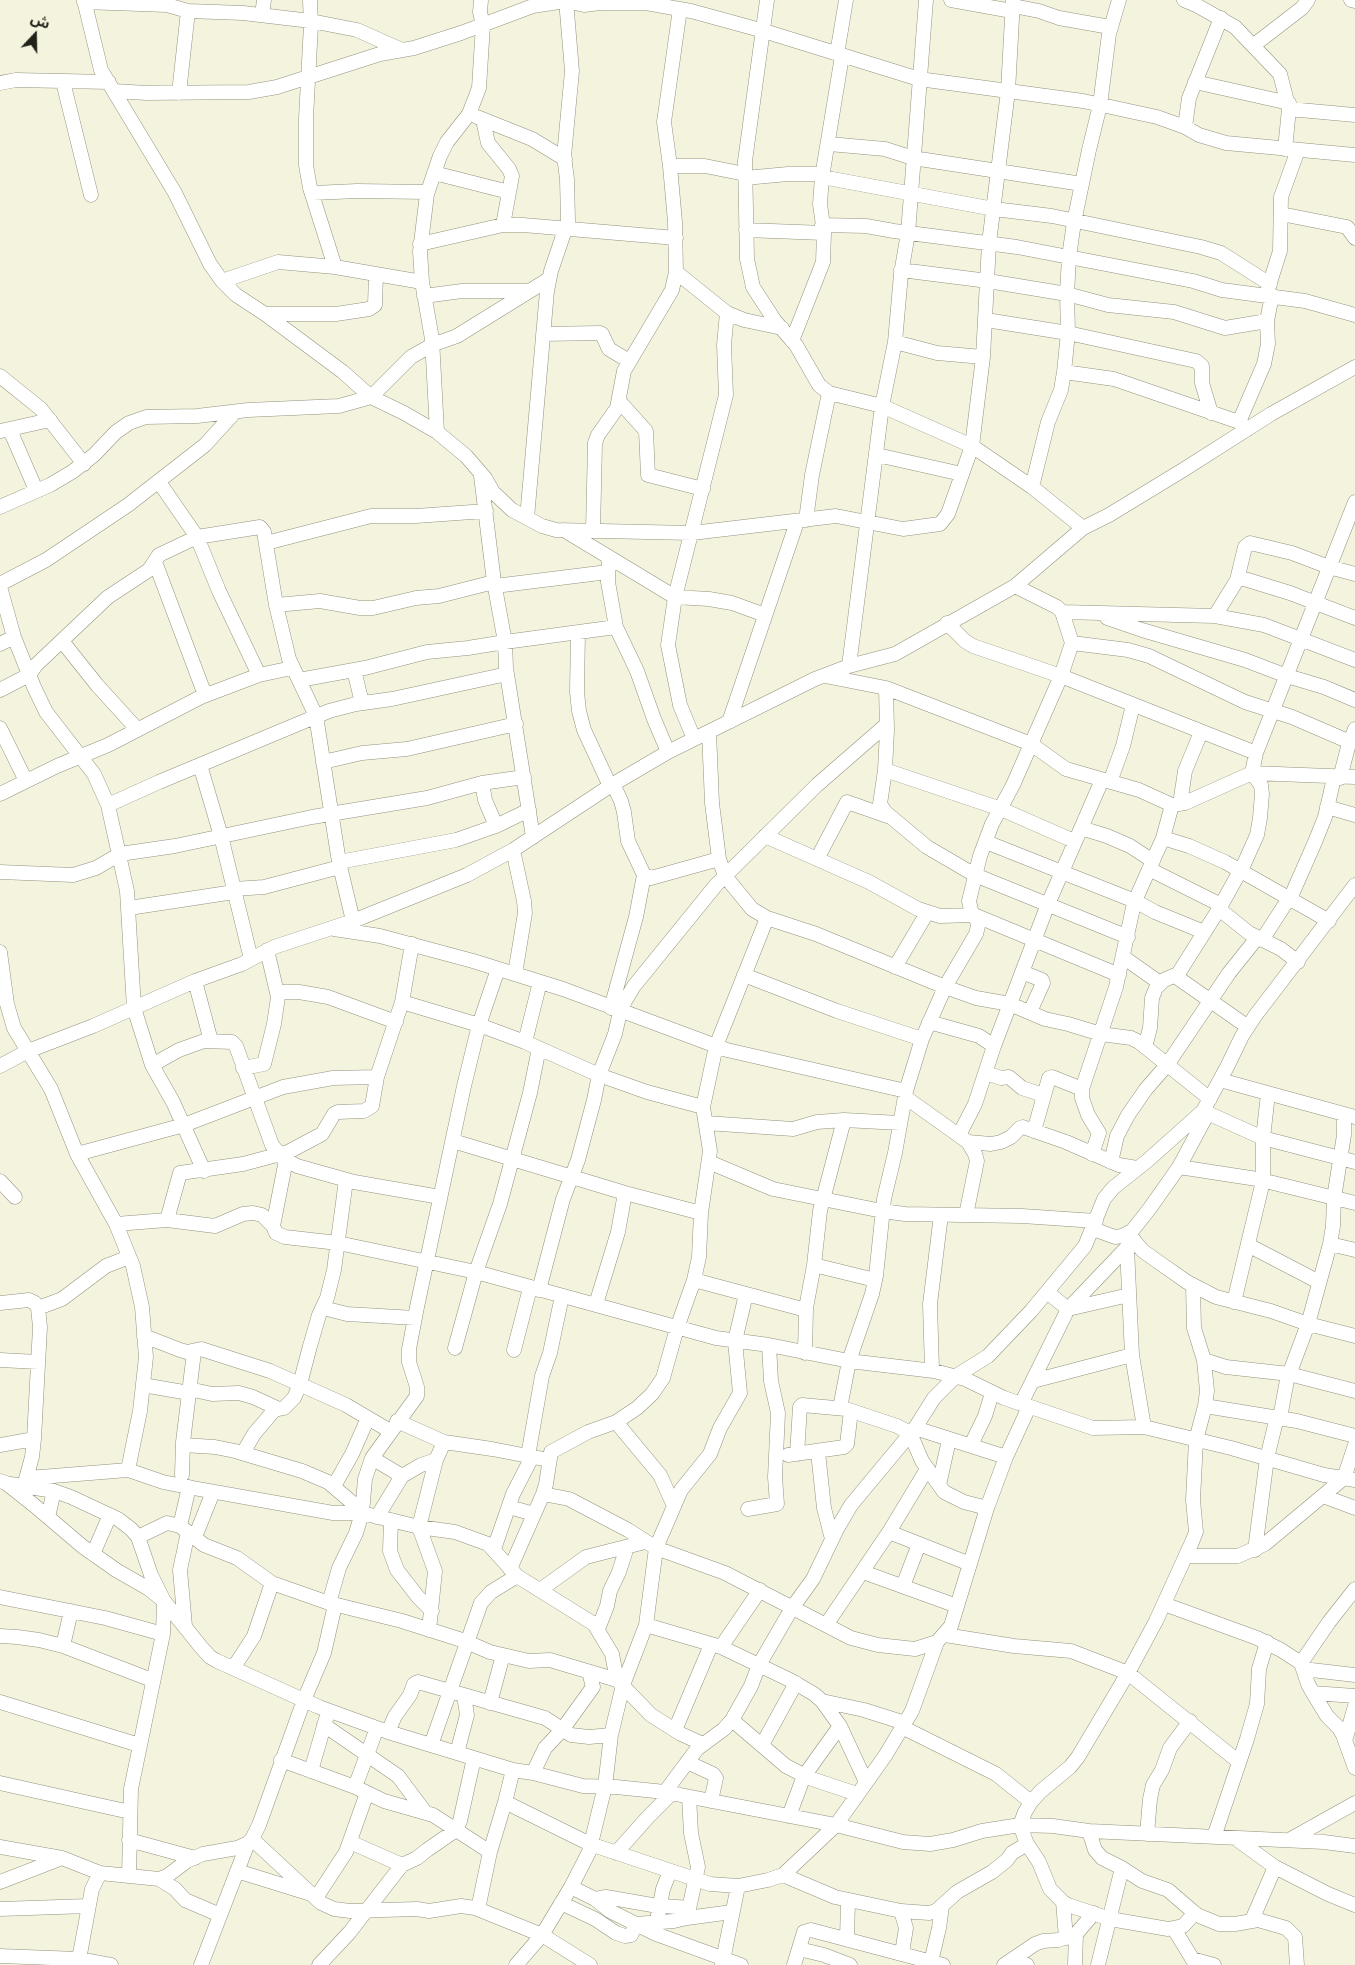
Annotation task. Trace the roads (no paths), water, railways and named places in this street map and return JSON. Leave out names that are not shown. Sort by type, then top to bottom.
[{"type":"street","points":[[262,15],[264,0]]},
{"type":"street","points":[[310,0],[311,21],[306,165],[335,267]]},
{"type":"street","points":[[437,432],[432,345],[423,289],[420,244],[427,192],[434,173],[447,142],[469,114],[480,88],[483,25],[480,12],[481,0]]},
{"type":"street","points":[[767,0],[746,151],[747,259],[753,288],[792,341],[819,385],[829,393],[882,406],[972,446],[1032,486],[1083,528]]},
{"type":"street","points":[[792,341],[823,262],[823,229],[820,204],[846,0]]},
{"type":"street","points":[[849,666],[882,406],[894,342],[901,270],[908,233],[926,0]]},
{"type":"street","points":[[951,0],[1013,6],[1039,11],[1059,18],[1110,27]]},
{"type":"street","points":[[1032,486],[1048,422],[1061,390],[1068,333],[1067,294],[1069,257],[1074,222],[1100,105],[1110,27],[1119,0]]},
{"type":"street","points":[[1184,0],[1221,18],[1235,27],[1254,45],[1280,74],[1289,106],[1291,149],[1280,204],[1280,251],[1270,291],[1267,321],[1268,344],[1264,364],[1243,425]]},
{"type":"street","points":[[1254,45],[1302,8],[1308,0]]},
{"type":"street","points":[[402,50],[357,30],[311,21],[182,6],[84,1],[97,60],[111,87],[175,193],[210,264],[222,281],[236,295],[265,314],[342,372],[371,397],[404,412],[437,432],[466,456],[493,492],[512,510],[550,529],[564,530],[692,533],[836,516],[903,529],[940,524],[948,514],[972,446],[983,357],[989,243],[1008,91],[1013,6]]},
{"type":"street","points":[[526,518],[542,334],[549,279],[568,221],[567,179],[564,159],[572,71],[565,1]]},
{"type":"street","points":[[0,82],[16,80],[63,82],[180,93],[249,92],[277,87],[380,54],[402,50],[461,33],[483,25],[529,3],[565,1],[584,6],[600,3],[646,3],[680,9],[764,31],[919,79],[1100,105],[1157,117],[1185,127],[1199,135],[1226,143],[1355,155]]},
{"type":"street","points":[[180,93],[182,6]]},
{"type":"street","points":[[593,531],[595,443],[598,435],[617,408],[624,371],[672,290],[676,272],[676,238],[664,122],[680,9]]},
{"type":"street","points":[[1185,127],[1189,98],[1221,18]]},
{"type":"street","points":[[63,82],[91,195]]},
{"type":"street","points":[[1195,82],[1289,106],[1355,115]]},
{"type":"street","points":[[469,114],[532,139],[564,159]]},
{"type":"street","points":[[483,120],[488,143],[509,169],[512,176],[503,226]]},
{"type":"street","points":[[828,144],[885,149],[913,158],[1082,184]]},
{"type":"street","points":[[670,166],[706,166],[745,176],[823,175],[994,209],[1052,216],[1208,248],[1222,254],[1270,291]]},
{"type":"street","points":[[434,173],[509,192]]},
{"type":"street","points":[[313,193],[357,191],[427,192]]},
{"type":"street","points":[[1281,214],[1347,227],[1355,238]]},
{"type":"street","points":[[420,244],[503,226],[566,228],[676,238]]},
{"type":"street","points":[[746,230],[823,229],[866,226],[989,243],[1193,281],[1222,290],[1270,291],[1355,315]]},
{"type":"street","points":[[222,281],[278,262],[335,267],[376,274],[423,289],[528,291]]},
{"type":"street","points":[[901,270],[988,281],[1067,294],[1108,305],[1174,312],[1224,328],[1267,321]]},
{"type":"street","points":[[676,272],[726,313],[744,320],[782,328]]},
{"type":"street","points":[[265,314],[336,314],[372,308],[375,305],[376,274]]},
{"type":"street","points":[[0,507],[50,484],[84,464],[116,432],[129,423],[146,417],[197,416],[339,406],[371,397],[411,357],[432,345],[457,336],[549,279]]},
{"type":"street","points":[[694,739],[680,705],[668,645],[675,597],[726,395],[724,345],[726,313]]},
{"type":"street","points":[[986,320],[1068,333],[1200,363],[1203,370],[1202,382],[1204,393],[1211,413]]},
{"type":"street","points":[[542,334],[600,333],[609,349],[629,361]]},
{"type":"street","points":[[894,342],[938,353],[983,357]]},
{"type":"street","points":[[0,1066],[28,1051],[195,981],[242,964],[267,950],[353,922],[452,882],[513,850],[611,785],[668,752],[824,676],[849,666],[895,654],[1015,586],[1083,528],[1109,514],[1243,425],[1355,367]]},
{"type":"street","points":[[1064,372],[1114,379],[1243,425]]},
{"type":"street","points":[[0,376],[41,409],[84,464]]},
{"type":"street","points":[[729,722],[765,615],[801,521],[829,393]]},
{"type":"street","points":[[619,401],[646,431],[648,475],[703,489]]},
{"type":"street","points":[[204,1171],[184,1125],[152,1065],[134,1008],[129,908],[120,854],[108,805],[94,774],[46,712],[14,637],[0,586],[46,560],[159,482],[205,445],[235,412]]},
{"type":"street","points":[[36,490],[5,431],[50,420]]},
{"type":"street","points":[[876,455],[962,474]]},
{"type":"street","points":[[480,473],[494,584],[505,642],[507,674],[533,837]]},
{"type":"street","points":[[159,482],[197,537],[219,591],[259,675]]},
{"type":"street","points":[[1146,1047],[1150,1028],[1152,998],[1160,983],[1178,974],[1240,872],[1257,835],[1260,818],[1261,785],[1252,773],[1256,753],[1355,502]]},
{"type":"street","points":[[266,543],[372,516],[416,516],[486,512]]},
{"type":"street","points":[[0,690],[29,675],[36,665],[108,597],[150,570],[159,555],[197,537],[257,526],[262,528],[276,605],[295,674],[316,716],[340,864],[353,922]]},
{"type":"street","points":[[564,530],[608,565],[675,597],[710,599],[732,603],[765,615]]},
{"type":"street","points":[[1216,616],[1238,577],[1246,547],[1250,543],[1292,553],[1329,567],[1355,574]]},
{"type":"street","points":[[155,562],[205,695]]},
{"type":"street","points":[[276,605],[320,601],[360,608],[373,608],[416,598],[439,596],[494,584],[608,565]]},
{"type":"street","points":[[608,565],[608,582],[616,627],[637,671],[668,752]]},
{"type":"street","points":[[1238,577],[1274,588],[1355,618]]},
{"type":"street","points":[[778,1455],[818,1452],[845,1446],[845,1409],[849,1362],[875,1280],[882,1211],[905,1094],[929,1022],[945,987],[976,934],[978,926],[969,900],[992,824],[1001,809],[1031,744],[1061,676],[1072,643],[1062,612],[1057,607],[1015,586]]},
{"type":"street","points":[[1062,612],[1216,616],[1255,622],[1355,660]]},
{"type":"street","points":[[1093,613],[1142,630],[1183,640],[1245,660],[1287,676],[1324,687],[1355,700]]},
{"type":"street","points":[[947,623],[965,641],[973,646],[1061,676],[1256,753]]},
{"type":"street","points":[[0,794],[57,766],[108,745],[205,695],[259,675],[354,670],[427,652],[616,627]]},
{"type":"street","points":[[514,1350],[563,1199],[578,1160],[599,1075],[615,1034],[615,1010],[644,875],[628,841],[622,806],[584,730],[577,692],[578,632]]},
{"type":"street","points":[[0,644],[14,637]]},
{"type":"street","points":[[62,641],[137,729]]},
{"type":"street","points":[[1072,643],[1139,652],[1179,669],[1245,702],[1273,713],[1292,717],[1350,742]]},
{"type":"street","points":[[354,670],[362,703]]},
{"type":"street","points":[[108,805],[328,711],[362,703],[392,700],[507,674]]},
{"type":"street","points":[[824,676],[886,688],[1031,744],[1066,769],[1138,790],[1176,804],[1186,803],[1252,773],[1355,778]]},
{"type":"street","points":[[886,688],[885,770],[880,804],[890,817],[927,847],[975,876],[1128,937]]},
{"type":"street","points":[[964,1138],[994,1046],[1048,904],[1074,841],[1123,746],[1133,706]]},
{"type":"street","points":[[323,762],[362,753],[407,749],[516,724]]},
{"type":"street","points":[[615,1010],[725,876],[817,785],[886,725]]},
{"type":"street","points":[[0,728],[26,781]]},
{"type":"street","points":[[1111,1162],[1119,1130],[1146,1089],[1167,1065],[1212,1001],[1229,973],[1259,939],[1289,898],[1315,842],[1355,729]]},
{"type":"street","points":[[709,732],[712,803],[719,859],[725,876],[752,909],[767,918],[816,934],[976,998],[1010,1004],[1045,1019],[1101,1034],[1131,1038],[1146,1047],[1167,1065],[1207,1108],[1263,1138],[1355,1162]]},
{"type":"street","points":[[1092,1154],[1099,1133],[1088,1115],[1082,1098],[1082,1089],[1119,975],[1135,901],[1163,838],[1176,804],[1185,771],[1201,732]]},
{"type":"street","points":[[200,765],[221,836],[251,959]]},
{"type":"street","points":[[885,770],[1001,809],[1074,841]]},
{"type":"street","points":[[0,872],[74,875],[96,868],[120,854],[174,846],[332,814],[427,798],[482,783],[524,778]]},
{"type":"street","points":[[482,783],[485,800],[496,826]]},
{"type":"street","points":[[817,860],[847,802],[890,817]]},
{"type":"street","points":[[1327,807],[1355,815]]},
{"type":"street","points":[[129,908],[234,890],[264,887],[322,873],[340,864],[456,840],[496,826],[529,810]]},
{"type":"street","points":[[1081,828],[1130,846],[1151,865],[1220,907],[1259,939],[1281,949],[1298,962]]},
{"type":"street","points":[[765,836],[868,882],[927,913],[940,916],[974,915],[1036,939],[1119,975]]},
{"type":"street","points":[[1163,838],[1214,857],[1329,921]]},
{"type":"street","points":[[986,842],[1135,901],[1155,912],[1204,932]]},
{"type":"street","points":[[513,850],[525,913],[515,974]]},
{"type":"street","points":[[644,875],[651,878],[719,859]]},
{"type":"street","points":[[505,1802],[590,1844],[710,1884],[738,1886],[783,1875],[836,1825],[904,1725],[912,1711],[941,1639],[951,1626],[986,1508],[1033,1381],[1068,1309],[1130,1241],[1150,1208],[1179,1167],[1220,1080],[1248,1027],[1355,885]]},
{"type":"street","points":[[895,967],[927,913]]},
{"type":"street","points":[[431,1745],[466,1642],[484,1599],[514,1573],[546,1484],[549,1455],[554,1448],[588,1432],[616,1422],[637,1408],[652,1394],[663,1378],[677,1328],[694,1280],[699,1257],[702,1213],[710,1162],[703,1108],[716,1046],[767,918]]},
{"type":"street","points":[[331,929],[380,936],[412,944],[540,982],[716,1046],[905,1094],[964,1138],[977,1157],[966,1215]]},
{"type":"street","points":[[168,1220],[180,1173],[204,1171],[282,1157],[322,1134],[334,1114],[368,1109],[372,1106],[377,1077],[402,1002],[412,944]]},
{"type":"street","points":[[243,1068],[263,1065],[266,1062],[274,1024],[278,997],[267,950]]},
{"type":"street","points":[[0,952],[3,1004],[14,1028],[51,1089],[77,1154],[116,1224],[129,1258],[142,1307],[146,1357],[128,1470]]},
{"type":"street","points":[[1123,957],[1160,983]]},
{"type":"street","points":[[201,1965],[237,1871],[259,1825],[281,1760],[324,1653],[339,1568],[356,1533],[362,1512],[369,1464],[417,1396],[418,1392],[409,1362],[409,1349],[464,1086],[479,1025],[498,969]]},
{"type":"street","points":[[1022,972],[1042,980],[1043,983],[1030,1012]]},
{"type":"street","points":[[744,975],[836,1011],[922,1039]]},
{"type":"street","points":[[1175,976],[1248,1027]]},
{"type":"street","points":[[195,981],[211,1041]]},
{"type":"street","points":[[525,1042],[540,982]]},
{"type":"street","points":[[277,992],[299,992],[335,999],[396,1022]]},
{"type":"street","points":[[402,1002],[479,1025],[525,1042],[599,1075],[647,1092],[703,1108]]},
{"type":"street","points":[[929,1022],[979,1036],[994,1046]]},
{"type":"street","points":[[152,1065],[179,1050],[204,1041],[234,1044],[272,1145],[282,1157],[303,1168],[346,1180],[440,1197]]},
{"type":"street","points":[[455,1348],[476,1272],[500,1204],[530,1093],[539,1048]]},
{"type":"street","points":[[986,1073],[1001,1078],[1008,1077],[1022,1088],[1043,1095]]},
{"type":"street","points":[[77,1154],[184,1125],[283,1087],[333,1078],[377,1077]]},
{"type":"street","points":[[1034,1130],[1050,1077],[1082,1089]]},
{"type":"street","points":[[1220,1080],[1350,1116],[1339,1158],[1330,1244],[1308,1324],[1289,1374],[1267,1458],[1255,1550]]},
{"type":"street","points":[[1234,1302],[1263,1181],[1263,1138],[1268,1094]]},
{"type":"street","points":[[616,1853],[669,1793],[697,1749],[732,1720],[751,1686],[759,1665],[792,1608],[813,1580],[832,1539],[851,1505],[913,1431],[934,1398],[956,1376],[988,1356],[1047,1292],[1085,1246],[1104,1199],[1113,1188],[1207,1108]]},
{"type":"street","points":[[706,1123],[793,1129],[817,1122],[844,1120],[900,1123]]},
{"type":"street","points":[[805,1353],[806,1310],[823,1199],[844,1120]]},
{"type":"street","points":[[964,1138],[991,1144],[1011,1137],[1020,1128],[1034,1130],[1127,1168],[1137,1168]]},
{"type":"street","points":[[453,1141],[625,1193],[702,1213]]},
{"type":"street","points":[[273,1226],[282,1157]]},
{"type":"street","points":[[710,1162],[773,1189],[882,1211],[905,1214],[1022,1216],[1095,1225],[1115,1237],[1130,1241],[1193,1286],[1216,1297],[1355,1336]]},
{"type":"street","points":[[1179,1167],[1263,1181],[1355,1203]]},
{"type":"street","points":[[143,1385],[212,1394],[238,1394],[253,1397],[276,1408],[284,1408],[294,1398],[300,1384],[312,1338],[327,1298],[338,1243],[346,1180]]},
{"type":"street","points":[[0,1181],[15,1197]]},
{"type":"street","points":[[596,1304],[618,1232],[625,1193]]},
{"type":"street","points":[[116,1224],[168,1220],[216,1226],[244,1214],[253,1213],[262,1216],[273,1226],[276,1233],[285,1237],[338,1243],[476,1272],[716,1338],[769,1346],[849,1362],[932,1370],[965,1379],[992,1393],[1093,1428],[1144,1427],[1267,1458],[1324,1475],[1349,1479]]},
{"type":"street","points":[[932,1370],[930,1304],[941,1215]]},
{"type":"street","points":[[1130,1241],[1129,1295],[1132,1355],[1144,1427]]},
{"type":"street","points":[[1330,1244],[1355,1250]]},
{"type":"street","points":[[1248,1245],[1319,1282]]},
{"type":"street","points":[[38,1308],[62,1299],[106,1266],[129,1258]]},
{"type":"street","points":[[814,1265],[875,1280]]},
{"type":"street","points":[[694,1280],[806,1310]]},
{"type":"street","points":[[1193,1286],[1194,1328],[1204,1360],[1206,1375],[1205,1406],[1196,1440],[1194,1500],[1196,1532],[1187,1556],[1164,1604],[1128,1673],[1078,1756],[1070,1767],[1030,1802],[1020,1825],[1027,1844],[1039,1862],[1050,1889],[1063,1902],[1110,1919],[1168,1929],[1182,1926],[1194,1913]]},
{"type":"street","points":[[1047,1292],[1068,1309]]},
{"type":"street","points":[[516,1965],[542,1935],[584,1862],[605,1786],[620,1683],[646,1624],[651,1545],[688,1480],[710,1454],[720,1428],[740,1393],[735,1341],[746,1294]]},
{"type":"street","points":[[1068,1309],[1129,1295]]},
{"type":"street","points":[[494,1549],[513,1494],[530,1457],[542,1376],[550,1353],[562,1296]]},
{"type":"street","points":[[0,1303],[29,1300],[35,1303],[38,1308],[38,1362],[34,1439],[24,1486],[48,1518],[93,1554],[149,1589],[164,1601],[210,1657],[328,1710],[382,1730],[513,1770],[533,1773],[583,1786],[605,1786],[669,1793],[836,1825],[904,1842],[930,1844],[953,1840],[982,1831],[1020,1825],[1054,1826],[1089,1831],[1289,1840],[1355,1846]]},
{"type":"street","points":[[323,1308],[347,1314],[415,1318]]},
{"type":"street","points":[[144,1336],[180,1350],[194,1352],[201,1349],[270,1372],[346,1405],[368,1418],[444,1442],[549,1460]]},
{"type":"street","points":[[748,1509],[777,1504],[775,1477],[778,1455],[776,1432],[778,1413],[771,1381],[769,1346]]},
{"type":"street","points":[[185,1626],[180,1570],[187,1532],[183,1445],[194,1352]]},
{"type":"street","points":[[1033,1381],[1132,1355]]},
{"type":"street","points":[[0,1360],[38,1362]]},
{"type":"street","points":[[1204,1360],[1226,1367],[1289,1374],[1355,1391]]},
{"type":"street","points":[[971,1446],[985,1416],[992,1393]]},
{"type":"street","points":[[797,1454],[800,1407],[802,1406],[845,1409],[913,1431],[1006,1457]]},
{"type":"street","points":[[1205,1406],[1278,1418],[1355,1436]]},
{"type":"street","points":[[243,1453],[254,1434],[276,1408]]},
{"type":"street","points":[[334,1486],[368,1418]]},
{"type":"street","points":[[616,1422],[660,1475],[674,1506]]},
{"type":"street","points":[[913,1431],[927,1469],[944,1492],[958,1499],[986,1508]]},
{"type":"street","points":[[0,1445],[34,1439]]},
{"type":"street","points":[[939,1485],[949,1440]]},
{"type":"street","points":[[429,1630],[435,1570],[419,1527],[436,1460],[444,1442]]},
{"type":"street","points":[[183,1445],[215,1447],[243,1453],[302,1472],[334,1486],[362,1512]]},
{"type":"street","points":[[1187,1556],[1238,1556],[1265,1544],[1323,1496],[1349,1479],[1355,1445]]},
{"type":"street","points":[[818,1452],[824,1508],[832,1539]]},
{"type":"street","points":[[432,1610],[418,1597],[397,1570],[390,1551],[384,1519],[402,1476],[410,1470],[436,1460]]},
{"type":"street","points":[[346,1464],[369,1464],[402,1476]]},
{"type":"street","points":[[826,1625],[889,1532],[927,1469]]},
{"type":"street","points":[[24,1486],[128,1470],[163,1482],[185,1481],[213,1492],[333,1513],[362,1512],[419,1527],[455,1532],[488,1544],[514,1573],[586,1618],[598,1629],[612,1654],[620,1683]]},
{"type":"street","points":[[3,1482],[54,1491],[71,1497],[110,1515],[131,1529],[138,1537],[151,1576],[164,1601],[163,1634],[131,1789],[129,1876]]},
{"type":"street","points":[[48,1518],[54,1491]]},
{"type":"street","points":[[187,1532],[213,1492]]},
{"type":"street","points":[[543,1494],[569,1499],[628,1530],[651,1545],[725,1573],[851,1638],[878,1645],[914,1649],[941,1639],[1071,1651],[1128,1673],[1239,1762]]},
{"type":"street","points":[[1323,1496],[1355,1508]]},
{"type":"street","points":[[509,1507],[534,1514]]},
{"type":"street","points":[[93,1554],[110,1515]]},
{"type":"street","points":[[138,1537],[168,1523],[187,1532],[211,1549],[237,1558],[272,1583],[332,1604],[402,1621],[490,1652],[529,1661],[550,1660],[620,1683],[651,1715],[703,1744]]},
{"type":"street","points":[[889,1532],[970,1564]]},
{"type":"street","points":[[903,1586],[919,1544]]},
{"type":"street","points":[[540,1590],[586,1557],[608,1550],[651,1545]]},
{"type":"street","points":[[598,1629],[627,1547]]},
{"type":"street","points":[[862,1572],[957,1606]]},
{"type":"street","points":[[234,1668],[254,1636],[272,1583]]},
{"type":"street","points":[[1302,1666],[1329,1622],[1355,1589]]},
{"type":"street","points":[[675,1730],[716,1646],[760,1590]]},
{"type":"street","points":[[0,1597],[71,1611],[163,1634]]},
{"type":"street","points":[[1164,1604],[1266,1642],[1302,1666],[1355,1675]]},
{"type":"street","points":[[63,1646],[71,1611]]},
{"type":"street","points":[[646,1624],[716,1646],[796,1683],[822,1702],[840,1726],[866,1782]]},
{"type":"street","points":[[0,1636],[32,1639],[63,1646],[152,1680]]},
{"type":"street","points":[[1214,1837],[1257,1704],[1259,1669],[1266,1642]]},
{"type":"street","points":[[490,1703],[503,1655]]},
{"type":"street","points":[[1302,1666],[1313,1693],[1327,1716],[1339,1728],[1355,1768]]},
{"type":"street","points":[[533,1773],[542,1752],[562,1730],[593,1687],[589,1672]]},
{"type":"street","points":[[314,1896],[336,1870],[350,1842],[367,1754],[382,1730],[410,1695],[416,1682],[545,1718],[570,1734],[589,1737],[611,1735]]},
{"type":"street","points":[[762,1745],[796,1683]]},
{"type":"street","points":[[1313,1693],[1355,1696]]},
{"type":"street","points":[[457,1753],[467,1715],[464,1695]]},
{"type":"street","points":[[0,1702],[139,1745]]},
{"type":"street","points":[[822,1702],[864,1710],[904,1725],[1000,1776],[1030,1802]]},
{"type":"street","points":[[1345,1740],[1355,1706]]},
{"type":"street","points":[[311,1771],[328,1710]]},
{"type":"street","points":[[732,1720],[786,1766],[804,1776],[857,1794]]},
{"type":"street","points":[[1147,1834],[1153,1785],[1162,1770],[1170,1748],[1190,1721]]},
{"type":"street","points":[[324,1725],[398,1776],[425,1812]]},
{"type":"street","points":[[789,1816],[804,1776],[828,1740],[840,1726]]},
{"type":"street","points":[[319,1965],[349,1933],[402,1864],[417,1858],[456,1830],[460,1821],[474,1758]]},
{"type":"street","points":[[281,1760],[361,1790],[384,1801],[434,1815],[490,1852]]},
{"type":"street","points":[[687,1762],[713,1774],[716,1778],[711,1801]]},
{"type":"street","points":[[478,1909],[490,1852],[513,1770]]},
{"type":"street","points":[[0,1783],[130,1812]]},
{"type":"street","points":[[636,1924],[674,1921],[688,1913],[698,1867],[691,1833],[690,1797]]},
{"type":"street","points":[[1289,1840],[1355,1802]]},
{"type":"street","points":[[1089,1831],[1095,1850],[1102,1858],[1142,1881],[1168,1890],[1194,1913],[1207,1920],[1224,1924],[1252,1920],[1275,1924],[1291,1931],[1296,1937],[1297,1965]]},
{"type":"street","points":[[1235,1838],[1276,1867],[1328,1894],[1355,1905]]},
{"type":"street","points":[[129,1840],[195,1858]]},
{"type":"street","points":[[0,1846],[62,1858],[100,1873],[159,1879],[167,1876],[187,1861],[203,1854],[237,1848],[250,1841]]},
{"type":"street","points":[[250,1841],[321,1903],[334,1908],[350,1911],[417,1909],[429,1911],[461,1906],[478,1909],[542,1935],[582,1963]]},
{"type":"street","points":[[350,1842],[402,1864]]},
{"type":"street","points":[[783,1875],[835,1897],[901,1911],[929,1913],[936,1911],[958,1892],[992,1872],[1007,1860],[1012,1853],[1027,1844]]},
{"type":"street","points":[[0,1882],[62,1858]]},
{"type":"street","points":[[1252,1920],[1276,1867]]},
{"type":"street","points":[[1098,1965],[1122,1868]]},
{"type":"street","points":[[237,1871],[314,1896]]},
{"type":"street","points":[[657,1923],[670,1872]]},
{"type":"street","points":[[78,1962],[92,1889],[100,1873]]},
{"type":"street","points":[[159,1879],[174,1889],[185,1900],[220,1915]]},
{"type":"street","points":[[722,1962],[738,1886]]},
{"type":"street","points":[[571,1887],[595,1899],[610,1911],[664,1937],[722,1962],[741,1965]]},
{"type":"street","points":[[595,1899],[606,1897],[660,1906],[688,1913],[732,1912]]},
{"type":"street","points":[[847,1940],[848,1900]]},
{"type":"street","points":[[1063,1902],[1075,1965]]},
{"type":"street","points":[[561,1903],[625,1936],[631,1935],[636,1924]]},
{"type":"street","points":[[0,1909],[88,1906]]},
{"type":"street","points":[[794,1965],[804,1932],[807,1930],[902,1953],[931,1963],[942,1906]]},
{"type":"street","points":[[901,1911],[906,1928],[902,1953]]},
{"type":"street","points":[[1008,1962],[1035,1944],[1071,1936],[1094,1913]]},
{"type":"street","points":[[1174,1929],[1194,1962],[1214,1965]]},
{"type":"street","points":[[798,1949],[824,1955],[850,1965]]},
{"type":"street","points":[[0,1956],[111,1965]]},
{"type":"street","points":[[1008,1962],[1027,1965]]}]
